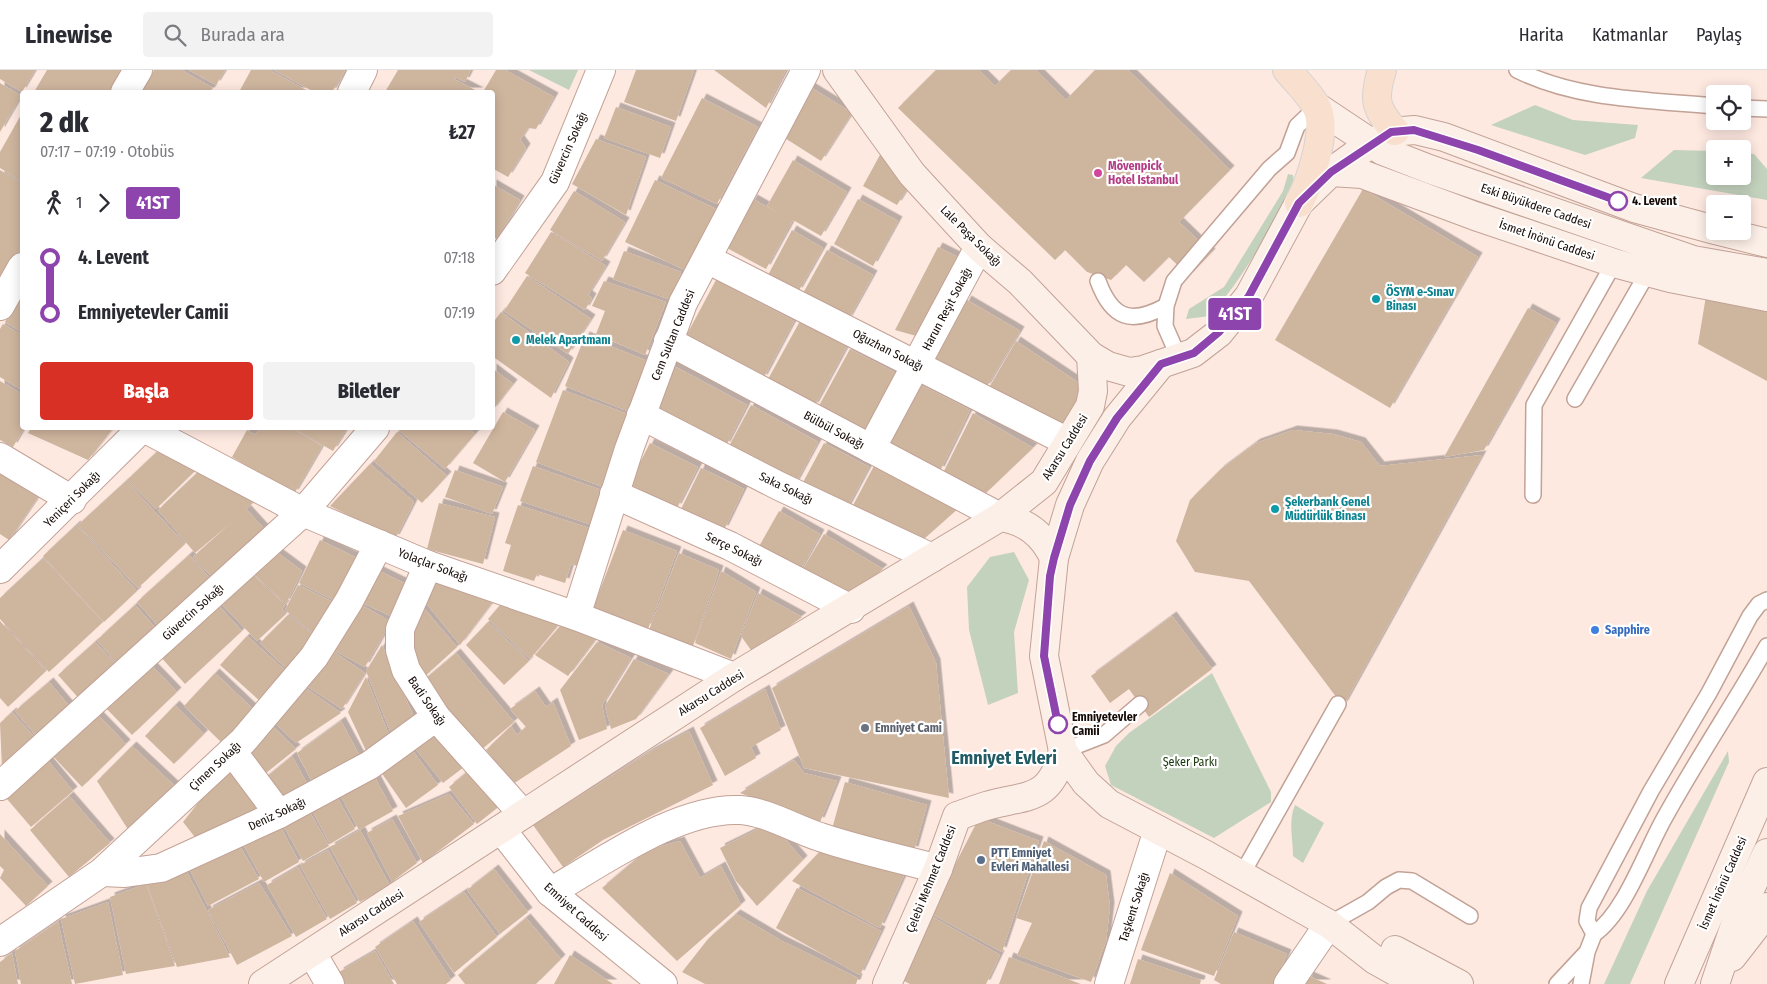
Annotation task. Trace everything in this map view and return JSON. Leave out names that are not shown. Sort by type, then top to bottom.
[{"type":"main road","name":"Lale Paşa Sokağı","points":[[837,70],[912,174],[979,248],[1032,294],[1091,356],[1108,366],[1129,372],[1170,361]]},
{"type":"main road","points":[[1287,70],[1317,107],[1319,125],[1314,170],[1299,203],[1249,296],[1219,332],[1194,353],[1170,361],[1117,418],[1090,461],[1070,505],[1054,558],[1044,656],[1063,751],[1086,783],[1109,804],[1242,874],[1329,924],[1375,960],[1418,984]]},
{"type":"main road","points":[[1382,70],[1375,98],[1381,116],[1383,137]]},
{"type":"main road","name":"Eski Büyükdere Caddesi","points":[[1317,107],[1383,137],[1383,151],[1429,169],[1693,260],[1767,273]]},
{"type":"main road","points":[[1299,203],[1331,172],[1383,137],[1414,130],[1444,138],[1634,208],[1706,228]]},
{"type":"main road","name":"İsmet İnönü Caddesi","points":[[1331,172],[1362,174],[1475,216],[1614,263],[1767,297]]},
{"type":"main road","points":[[1751,239],[1767,243]]},
{"type":"main road","name":"Akarsu Caddesi","points":[[262,984],[734,677],[851,609],[1000,517],[1044,482],[1090,406],[1093,391],[1091,356]]},
{"type":"main road","points":[[1000,517],[1016,520],[1032,529],[1048,546],[1054,558]]},
{"type":"main road","name":"Çelebi Mehmet Caddesi","points":[[887,984],[938,868],[957,816],[986,806],[1038,793],[1050,784],[1058,769],[1063,751]]},
{"type":"main road","name":"İsmet İnönü Caddesi","points":[[1679,984],[1767,782]]},
{"type":"main road","points":[[1721,981],[1739,913],[1767,853]]},
{"type":"main road","points":[[1721,981],[1767,907]]},
{"type":"main road","points":[[1329,924],[1373,938],[1459,984]]},
{"type":"street","points":[[126,90],[138,70]]},
{"type":"street","points":[[353,90],[363,70]]},
{"type":"street","name":"Güvercin Sokağı","points":[[495,267],[555,182],[601,70]]},
{"type":"street","name":"Cem Sultan Caddesi","points":[[576,616],[641,415],[683,304],[806,70]]},
{"type":"street","name":"Harun Reşit Sokağı","points":[[871,449],[979,248]]},
{"type":"street","name":"Oğuzhan Sokağı","points":[[707,259],[1068,442]]},
{"type":"street","points":[[0,306],[20,271]]},
{"type":"street","name":"Bülbül Sokağı","points":[[668,341],[1000,517]]},
{"type":"street","name":"Saka Sokağı","points":[[641,415],[779,486],[932,558]]},
{"type":"street","name":"Yeniçeri Sokağı","points":[[0,569],[141,430]]},
{"type":"street","name":"Yolaçlar Sokağı","points":[[147,430],[303,512],[428,565],[576,616],[734,677]]},
{"type":"street","name":"Güvercin Sokağı","points":[[0,786],[303,512],[373,430]]},
{"type":"street","points":[[0,457],[72,500]]},
{"type":"street","name":"Serçe Sokağı","points":[[614,494],[730,546],[851,609]]},
{"type":"street","name":"Çimen Sokağı","points":[[0,942],[39,913],[102,872],[232,751],[314,657],[349,601],[379,544]]},
{"type":"street","name":"Badi Sokağı","points":[[428,565],[400,629],[400,650],[406,670],[436,717],[512,821]]},
{"type":"street","name":"Deniz Sokağı","points":[[102,872],[125,872],[161,868],[279,814],[370,765],[436,717]]},
{"type":"street","points":[[232,751],[279,814]]},
{"type":"street","points":[[550,892],[659,829],[704,814],[741,810],[790,824],[819,837],[938,868]]},
{"type":"street","name":"Emniyet Caddesi","points":[[512,821],[550,892],[663,984]]},
{"type":"street","name":"Taşkent Sokağı","points":[[1109,984],[1158,830]]},
{"type":"street","points":[[1288,984],[1329,924]]},
{"type":"lane","points":[[1517,70],[1547,84],[1590,93],[1706,105]]},
{"type":"lane","points":[[1170,361],[1165,326],[1166,306],[1174,281],[1269,169],[1287,152],[1297,126],[1317,107]]},
{"type":"lane","points":[[1751,108],[1767,109]]},
{"type":"lane","points":[[1533,495],[1534,405],[1614,263]]},
{"type":"lane","points":[[1575,399],[1648,272]]},
{"type":"lane","points":[[1098,281],[1104,296],[1113,309],[1127,316],[1148,316],[1166,306]]},
{"type":"lane","points":[[1594,934],[1587,921],[1588,908],[1651,791],[1750,616],[1759,604],[1767,600]]},
{"type":"lane","points":[[1580,984],[1587,952],[1594,934],[1606,926],[1616,911],[1664,818],[1767,646]]},
{"type":"lane","points":[[1063,751],[1104,735],[1140,704]]},
{"type":"lane","points":[[1242,874],[1338,704]]},
{"type":"lane","points":[[1329,924],[1368,902],[1386,887],[1399,880],[1412,882],[1470,916]]},
{"type":"lane","points":[[1557,984],[1571,972],[1587,952]]},
{"type":"green space","points":[[529,70],[578,70],[569,90]]},
{"type":"green space","points":[[1535,105],[1573,120],[1638,125],[1635,138],[1585,155],[1491,125]]},
{"type":"green space","points":[[1674,150],[1706,151],[1706,185],[1751,185],[1751,154],[1754,154],[1767,169],[1767,200],[1751,197],[1751,195],[1738,195],[1641,178]]},
{"type":"green space","points":[[1288,174],[1293,175],[1294,184],[1266,236],[1234,285],[1210,316],[1186,319],[1189,309],[1224,287],[1283,191]]},
{"type":"green space","points":[[1014,552],[1029,580],[1014,632],[1018,693],[988,705],[969,630],[967,587],[990,557]]},
{"type":"green space","name":"Şeker Parkı","points":[[1212,673],[1271,792],[1271,802],[1214,838],[1111,785],[1105,766],[1116,746],[1129,733]]},
{"type":"green space","points":[[1728,751],[1729,762],[1630,984],[1604,984],[1647,891]]},
{"type":"green space","points":[[1295,805],[1324,823],[1303,863],[1293,856],[1291,823]]},
{"type":"building","points":[[0,70],[35,70],[23,90],[20,91],[0,79]]},
{"type":"building","points":[[47,70],[122,70],[110,90],[35,90]]},
{"type":"building","points":[[154,70],[181,70],[213,88],[212,90],[142,90]]},
{"type":"building","points":[[189,70],[225,70],[216,85]]},
{"type":"building","points":[[251,70],[269,70],[306,90],[240,90]]},
{"type":"building","points":[[274,70],[345,70],[333,90],[310,90]]},
{"type":"building","points":[[398,70],[471,70],[465,82],[455,77],[454,79],[475,90],[386,90]]},
{"type":"building","points":[[496,70],[505,70],[554,97],[536,129],[528,128],[520,140],[526,148],[508,177],[495,170],[495,90],[484,90]]},
{"type":"building","points":[[636,70],[694,70],[676,121],[624,102]]},
{"type":"building","points":[[714,70],[786,70],[766,108]]},
{"type":"building","points":[[936,70],[979,70],[995,86],[1011,70],[1036,70],[1066,100],[1095,70],[1128,70],[1230,170],[1179,222],[1211,253],[1189,276],[1169,257],[1144,282],[1126,265],[1111,280],[1087,272],[1065,250],[1055,260],[898,108]]},
{"type":"building","points":[[0,83],[20,95],[20,98],[0,132]]},
{"type":"building","points":[[810,87],[852,113],[821,161],[780,135]]},
{"type":"building","points":[[702,98],[758,127],[717,204],[661,178]]},
{"type":"building","points":[[616,107],[671,127],[660,158],[604,138]]},
{"type":"building","points":[[20,117],[20,180],[0,168],[0,152]]},
{"type":"building","points":[[596,139],[646,157],[626,215],[572,184]]},
{"type":"building","points":[[881,153],[907,189],[897,205],[863,186]]},
{"type":"building","points":[[793,160],[847,192],[821,236],[793,220],[766,269],[727,248],[753,199],[778,213],[767,206]]},
{"type":"building","points":[[0,170],[20,182],[20,249],[0,284]]},
{"type":"building","points":[[655,180],[716,209],[687,271],[625,242]]},
{"type":"building","points":[[495,186],[520,200],[497,239],[495,238]]},
{"type":"building","name":"ÖSYM e-Sınav Binası","points":[[1363,189],[1478,257],[1390,408],[1275,340]]},
{"type":"building","points":[[574,191],[625,222],[602,261],[550,230]]},
{"type":"building","points":[[858,199],[898,221],[873,266],[834,244]]},
{"type":"building","points":[[792,230],[823,248],[798,292],[768,275]]},
{"type":"building","points":[[551,232],[606,266],[588,295],[592,298],[585,310],[525,273]]},
{"type":"building","points":[[938,247],[964,260],[920,337],[895,330]]},
{"type":"building","points":[[827,250],[873,275],[848,320],[802,295]]},
{"type":"building","points":[[624,251],[681,272],[671,300],[613,279]]},
{"type":"building","points":[[527,276],[591,319],[568,354],[504,311]]},
{"type":"building","points":[[1767,276],[1767,381],[1698,344],[1707,290]]},
{"type":"building","points":[[716,280],[794,321],[763,379],[685,338]]},
{"type":"building","points":[[604,281],[666,302],[645,355],[596,334],[605,311],[592,306]]},
{"type":"building","points":[[20,296],[20,331],[5,322]]},
{"type":"building","points":[[967,300],[1020,331],[986,388],[934,358]]},
{"type":"building","points":[[1528,308],[1556,323],[1484,450],[1444,457]]},
{"type":"building","name":"Melek Apartmanı","points":[[501,312],[569,362],[551,398],[495,358],[495,320]]},
{"type":"building","points":[[800,321],[847,346],[814,407],[767,381]]},
{"type":"building","points":[[3,324],[20,334],[20,389],[0,377],[0,329]]},
{"type":"building","points":[[585,336],[650,362],[630,412],[565,386]]},
{"type":"building","points":[[1016,341],[1085,387],[1061,428],[987,391]]},
{"type":"building","points":[[850,349],[896,373],[861,438],[815,413]]},
{"type":"building","points":[[672,365],[747,405],[726,446],[654,408]]},
{"type":"building","points":[[495,370],[513,384],[495,407]]},
{"type":"building","points":[[0,381],[20,393],[20,430],[23,430],[13,447],[0,440]]},
{"type":"building","points":[[919,384],[970,410],[940,471],[888,445]]},
{"type":"building","points":[[563,390],[630,415],[603,487],[536,462]]},
{"type":"building","points":[[751,405],[818,442],[795,484],[728,448]]},
{"type":"building","points":[[503,412],[535,430],[505,482],[473,463],[492,430],[495,430],[495,426]]},
{"type":"building","points":[[973,413],[1033,448],[986,493],[943,473]]},
{"type":"building","points":[[30,430],[111,430],[88,460],[28,433]]},
{"type":"building","points":[[247,430],[255,435],[259,430],[294,430],[322,446],[294,494],[232,457]]},
{"type":"building","points":[[296,430],[346,430],[333,451]]},
{"type":"building","points":[[398,430],[470,430],[475,434],[445,469]]},
{"type":"building","points":[[1293,430],[1333,434],[1361,442],[1380,466],[1482,455],[1343,706],[1249,581],[1195,572],[1176,541],[1190,500],[1221,469],[1256,443]]},
{"type":"building","points":[[397,432],[447,476],[422,503],[374,461]]},
{"type":"building","points":[[650,443],[698,467],[677,508],[629,484]]},
{"type":"building","points":[[824,443],[869,467],[846,510],[801,486]]},
{"type":"building","points":[[162,447],[197,469],[156,509],[127,480]]},
{"type":"building","points":[[876,462],[961,506],[916,546],[850,511]]},
{"type":"building","points":[[370,464],[414,502],[395,539],[330,506]]},
{"type":"building","points":[[533,466],[604,491],[595,526],[520,501]]},
{"type":"building","points":[[701,468],[744,489],[724,530],[681,509]]},
{"type":"building","points":[[0,470],[38,497],[9,540],[0,534]]},
{"type":"building","points":[[200,470],[253,503],[246,509],[267,532],[215,580],[193,557],[232,522],[195,553],[158,510]]},
{"type":"building","points":[[455,470],[503,487],[492,514],[445,497]]},
{"type":"building","points":[[126,481],[185,544],[138,588],[78,525]]},
{"type":"building","points":[[439,503],[495,517],[483,564],[427,549]]},
{"type":"building","points":[[518,505],[595,530],[583,568],[571,564],[565,583],[537,574],[534,581],[503,571],[511,545],[505,543]]},
{"type":"building","points":[[779,511],[820,534],[799,573],[757,550]]},
{"type":"building","points":[[76,525],[137,591],[104,622],[43,556]]},
{"type":"building","points":[[623,530],[677,551],[648,629],[593,608]]},
{"type":"building","points":[[824,534],[883,569],[848,599],[801,572]]},
{"type":"building","points":[[320,540],[359,559],[338,602],[299,583]]},
{"type":"building","points":[[275,551],[302,571],[286,604],[253,573]]},
{"type":"building","points":[[679,553],[719,570],[693,646],[649,630]]},
{"type":"building","points":[[189,555],[213,582],[161,629],[137,602]]},
{"type":"building","points":[[43,558],[103,622],[49,672],[0,619],[0,598]]},
{"type":"building","points":[[373,568],[408,585],[393,617],[358,601]]},
{"type":"building","points":[[721,571],[756,592],[731,659],[695,643]]},
{"type":"building","points":[[250,572],[285,605],[282,609],[286,614],[257,641],[219,601]]},
{"type":"building","points":[[434,578],[495,599],[460,645],[422,598]]},
{"type":"building","points":[[298,585],[337,604],[316,635],[285,610]]},
{"type":"building","points":[[758,593],[802,617],[753,653],[741,636]]},
{"type":"building","points":[[507,597],[559,624],[530,659],[488,619]]},
{"type":"building","points":[[215,602],[242,631],[185,684],[159,655]]},
{"type":"building","points":[[358,603],[391,622],[365,667],[332,649]]},
{"type":"building","points":[[135,605],[159,632],[120,667],[97,640]]},
{"type":"building","points":[[421,605],[457,647],[423,678],[412,655],[411,632]]},
{"type":"building","name":"Emniyet Cami","points":[[909,606],[936,663],[949,798],[804,768],[772,688]]},
{"type":"building","points":[[288,615],[315,636],[289,671],[260,643]]},
{"type":"building","points":[[1172,616],[1212,669],[1149,717],[1129,689],[1110,703],[1091,676]]},
{"type":"building","points":[[0,621],[46,671],[8,707],[0,698]]},
{"type":"building","points":[[488,622],[529,661],[504,685],[466,645]]},
{"type":"building","points":[[561,625],[596,639],[568,676],[535,655]]},
{"type":"building","points":[[247,636],[289,674],[262,703],[220,665]]},
{"type":"building","points":[[95,642],[119,668],[82,702],[58,675]]},
{"type":"building","points":[[597,642],[631,658],[602,705],[607,729],[579,740],[560,690]]},
{"type":"building","points":[[382,645],[417,724],[393,738],[366,671]]},
{"type":"building","points":[[331,650],[365,673],[342,709],[307,686]]},
{"type":"building","points":[[456,653],[514,722],[481,750],[423,681]]},
{"type":"building","points":[[634,659],[669,674],[636,719],[611,729],[605,706]]},
{"type":"building","points":[[148,662],[177,692],[132,735],[103,705]]},
{"type":"building","points":[[215,673],[255,711],[223,744],[184,706]]},
{"type":"building","points":[[366,677],[391,740],[368,755],[348,712]]},
{"type":"building","points":[[49,682],[70,707],[37,737],[15,711]]},
{"type":"building","points":[[304,687],[341,713],[296,743],[273,721]]},
{"type":"building","points":[[765,689],[781,730],[751,747],[756,758],[725,776],[700,728]]},
{"type":"building","points":[[535,691],[546,707],[553,702],[571,746],[513,784],[486,750],[511,726],[517,735],[526,727],[510,709]]},
{"type":"building","points":[[175,705],[204,734],[174,764],[145,736]]},
{"type":"building","points":[[93,710],[126,744],[82,787],[49,752]]},
{"type":"building","points":[[12,712],[35,738],[2,768],[0,723]]},
{"type":"building","points":[[341,721],[363,762],[316,789],[297,753]]},
{"type":"building","points":[[269,723],[296,749],[261,777],[241,757]]},
{"type":"building","points":[[432,726],[464,767],[443,783],[411,743]]},
{"type":"building","points":[[689,731],[713,785],[603,840],[563,867],[533,825],[650,752]]},
{"type":"building","points":[[407,743],[438,785],[406,808],[376,765]]},
{"type":"building","points":[[132,746],[179,790],[129,831],[97,781]]},
{"type":"building","points":[[43,755],[73,791],[31,827],[1,792]]},
{"type":"building","points":[[292,756],[311,791],[276,807],[263,780]]},
{"type":"building","points":[[794,760],[804,773],[837,781],[820,822],[740,793]]},
{"type":"building","points":[[230,763],[265,805],[198,841],[183,822]]},
{"type":"building","points":[[472,768],[501,805],[477,824],[449,787]]},
{"type":"building","points":[[372,772],[393,811],[359,830],[338,791]]},
{"type":"building","points":[[845,782],[927,805],[914,851],[832,829]]},
{"type":"building","points":[[334,792],[355,829],[330,844],[310,806]]},
{"type":"building","points":[[449,794],[474,824],[423,863],[398,816]]},
{"type":"building","points":[[69,796],[110,843],[69,877],[30,830]]},
{"type":"building","points":[[308,809],[329,846],[303,861],[282,823]]},
{"type":"building","points":[[979,818],[1039,841],[1002,952],[930,913]]},
{"type":"building","points":[[392,819],[417,863],[392,882],[367,833]]},
{"type":"building","points":[[278,822],[299,862],[264,882],[242,842]]},
{"type":"building","points":[[771,823],[803,860],[757,906],[736,881],[720,848]]},
{"type":"building","points":[[360,830],[390,886],[360,902],[330,847]]},
{"type":"building","points":[[0,834],[48,886],[26,906],[0,878],[4,870],[0,866]]},
{"type":"building","points":[[680,841],[700,878],[721,866],[741,905],[677,961],[602,888],[647,850]]},
{"type":"building","points":[[1044,841],[1106,875],[1110,907],[1106,941],[1091,982],[1017,955],[1032,923],[1016,918]]},
{"type":"building","points":[[238,843],[259,879],[208,906],[189,868]]},
{"type":"building","points":[[823,848],[906,871],[880,928],[792,881]]},
{"type":"building","points":[[328,850],[357,903],[330,919],[300,865]]},
{"type":"building","points":[[298,867],[327,919],[296,937],[267,885]]},
{"type":"building","points":[[185,868],[230,957],[177,967],[147,884]]},
{"type":"building","points":[[494,869],[528,912],[500,934],[467,890]]},
{"type":"building","points":[[1170,873],[1238,916],[1214,976],[1141,950]]},
{"type":"building","points":[[259,883],[292,936],[237,965],[208,910]]},
{"type":"building","points":[[146,884],[175,966],[126,974],[110,897]]},
{"type":"building","points":[[797,888],[881,931],[860,975],[776,928]]},
{"type":"building","points":[[464,892],[497,937],[454,973],[419,922]]},
{"type":"building","points":[[108,902],[123,975],[75,984],[61,919]]},
{"type":"building","points":[[736,914],[780,940],[858,978],[856,984],[705,984],[682,972],[708,939]]},
{"type":"building","points":[[929,915],[1000,955],[986,984],[910,984],[898,978]]},
{"type":"building","points":[[526,918],[561,959],[536,984],[465,984],[458,975]]},
{"type":"building","points":[[413,921],[451,980],[446,984],[397,984],[375,947]]},
{"type":"building","points":[[58,922],[72,984],[21,984],[15,951]]},
{"type":"building","points":[[1234,932],[1287,954],[1274,984],[1221,984],[1214,980]]},
{"type":"building","points":[[375,951],[394,984],[345,984],[339,972]]},
{"type":"building","points":[[12,953],[18,984],[0,984],[0,962]]},
{"type":"building","points":[[570,955],[613,984],[554,984]]},
{"type":"building","points":[[1009,957],[1081,984],[999,984]]},
{"type":"building","points":[[1138,959],[1201,980],[1200,984],[1130,984]]},
{"type":"building","points":[[1309,976],[1327,984],[1306,984]]},
{"type":"bus line","name":"41ST","points":[[1058,724],[1044,656],[1050,576],[1070,505],[1090,461],[1117,418],[1161,364],[1194,353],[1219,332],[1249,296],[1280,242],[1299,203],[1331,172],[1391,132],[1414,130],[1444,138],[1618,201]]},
{"type":"place","name":"Mövenpick Hotel Istanbul","points":[[1098,173]]},
{"type":"place","name":"4. Levent","points":[[1618,201]]},
{"type":"place","name":"ÖSYM e-Sınav Binası","points":[[1376,299]]},
{"type":"place","name":"Melek Apartmanı","points":[[516,340]]},
{"type":"place","name":"Şekerbank Genel Müdürlük Binası","points":[[1275,509]]},
{"type":"place","name":"Sapphire","points":[[1595,630]]},
{"type":"place","name":"Emniyetevler Camii","points":[[1058,724]]},
{"type":"place","name":"Emniyet Cami","points":[[865,728]]},
{"type":"place","name":"PTT Emniyet Evleri Mahallesi","points":[[981,860]]},
{"type":"district","name":"Emniyet Evleri","points":[[1004,758]]}]
